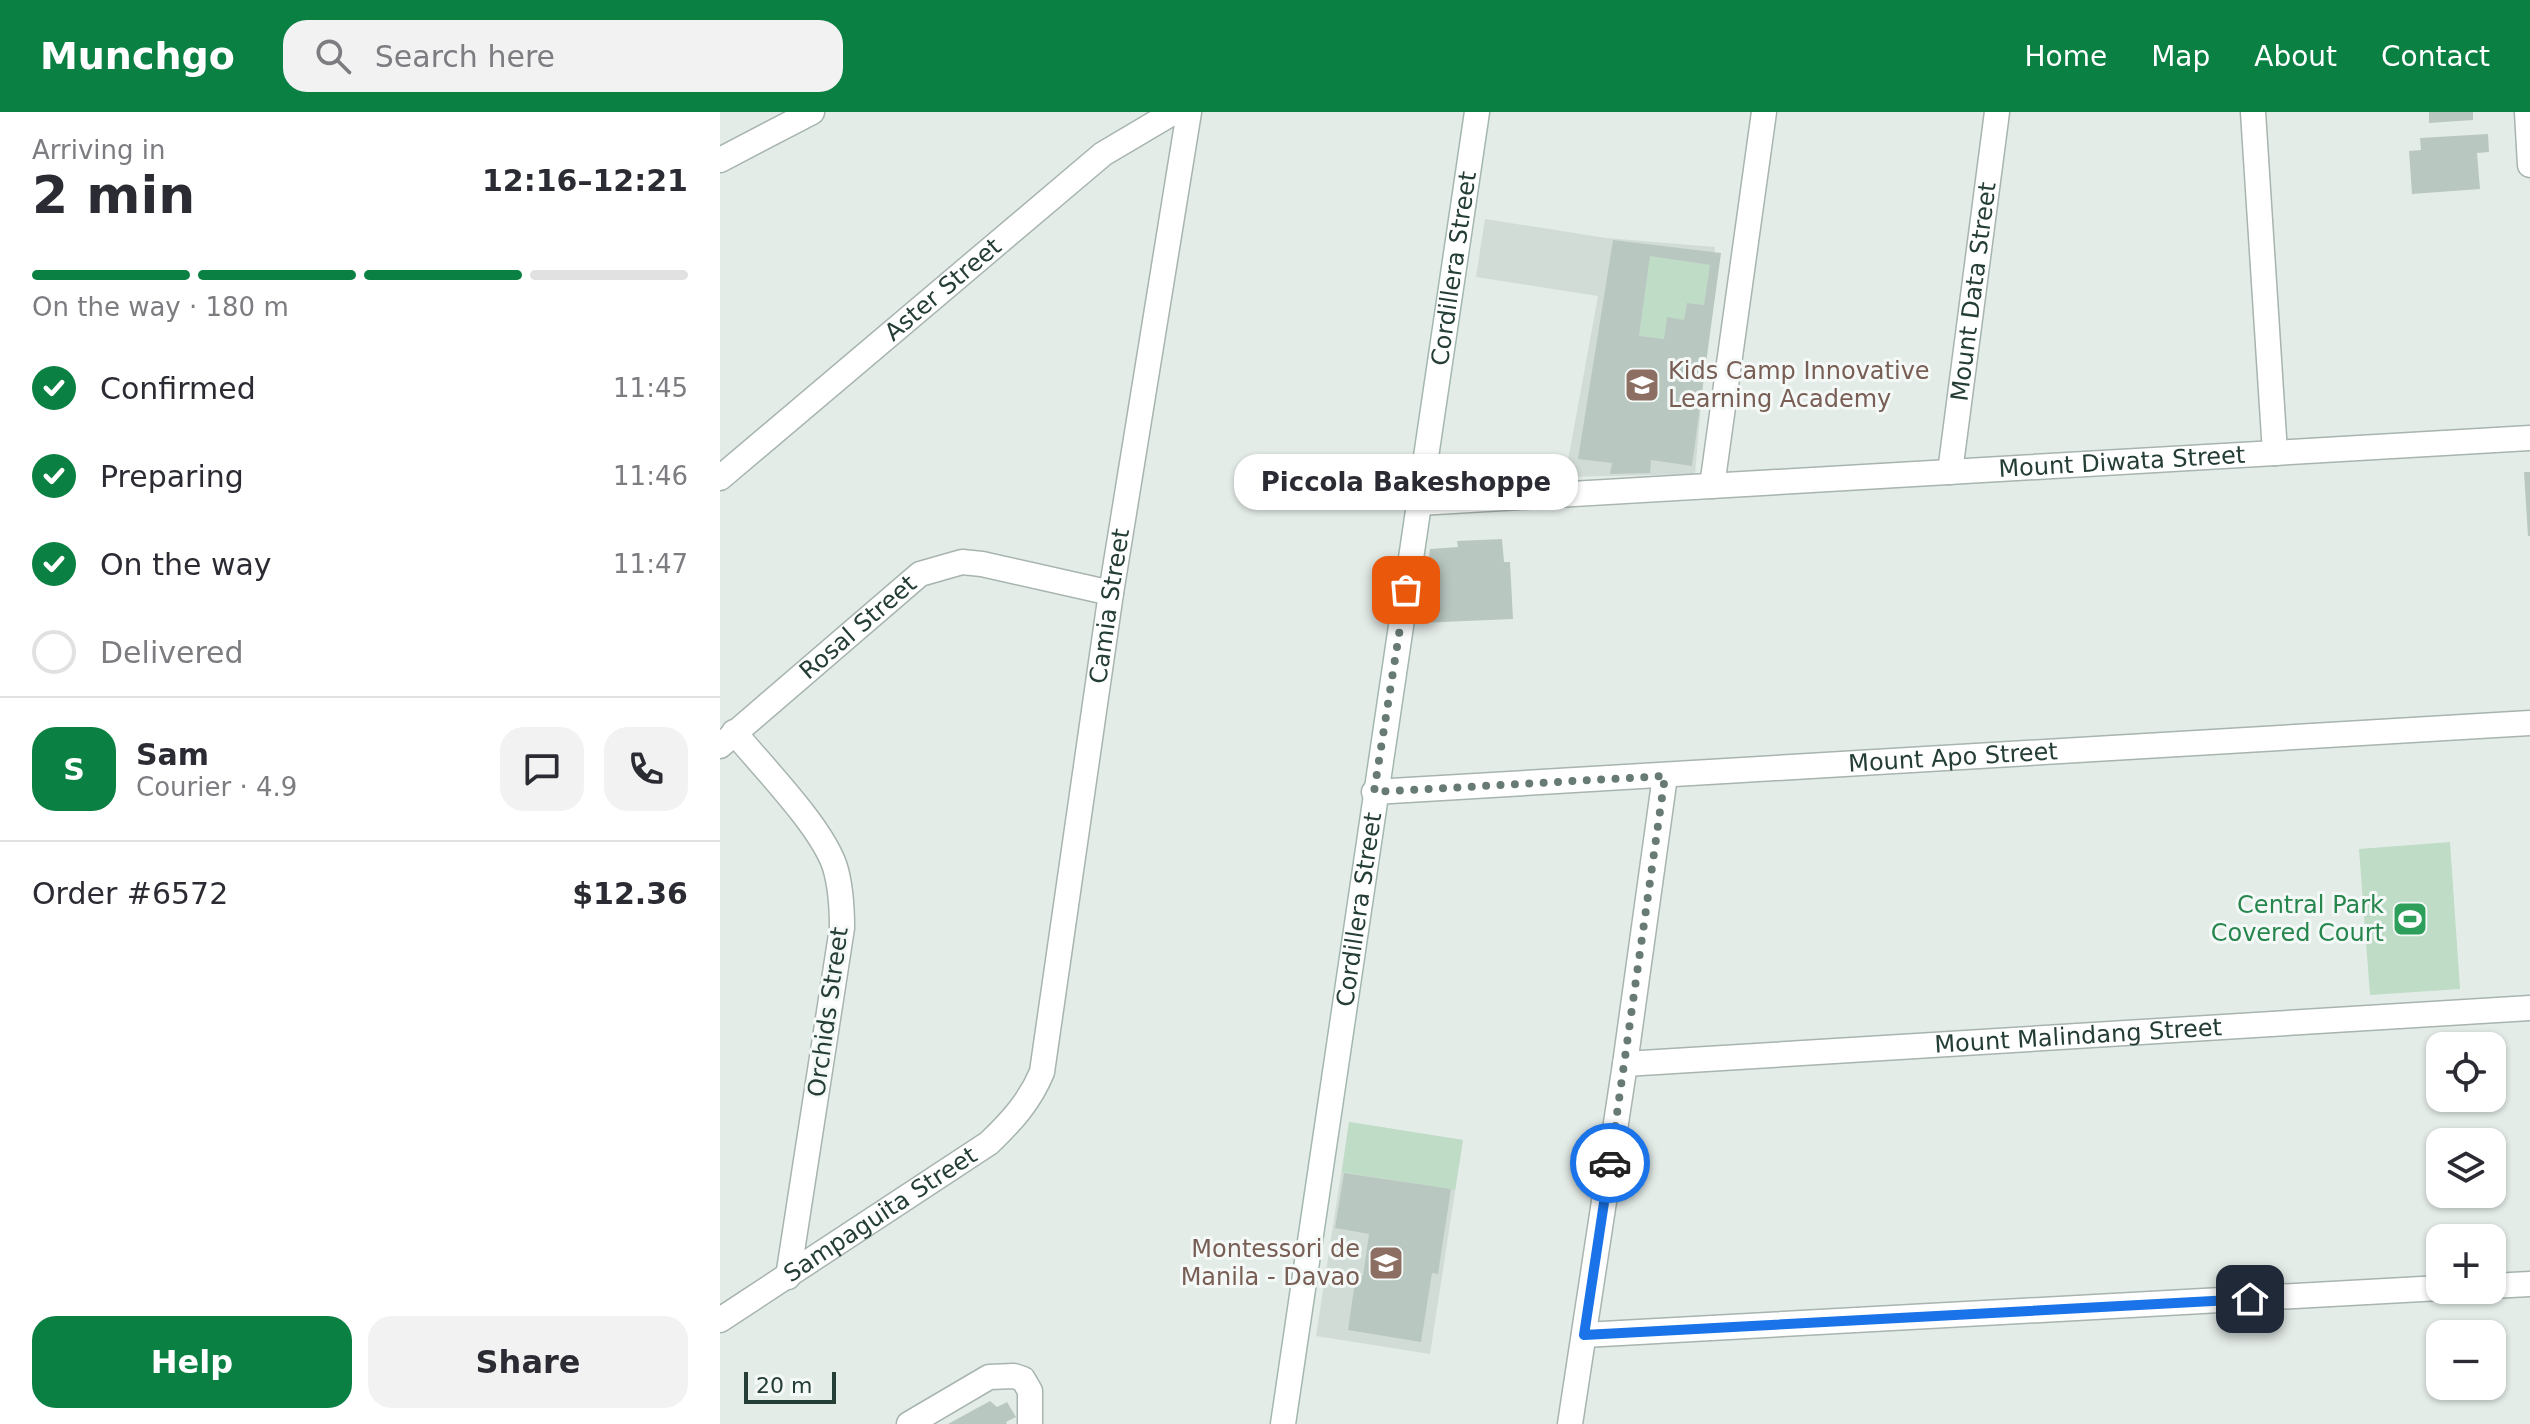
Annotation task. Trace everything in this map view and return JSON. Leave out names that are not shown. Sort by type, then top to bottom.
[{"type":"street","points":[[720,160],[812,112]]},
{"type":"street","name":"Aster Street","points":[[720,478],[1103,154],[1174,112]]},
{"type":"street","name":"Camia Street","points":[[1031,1098],[1042,1072],[1048,1039],[1111,593],[1189,112]]},
{"type":"street","name":"Cordillera Street","points":[[1283,1424],[1374,792],[1477,112]]},
{"type":"street","points":[[1712,486],[1764,112]]},
{"type":"street","name":"Mount Data Street","points":[[1950,472],[1997,112]]},
{"type":"street","points":[[2253,112],[2275,453]]},
{"type":"street","points":[[2527,112],[2530,165]]},
{"type":"street","name":"Mount Diwata Street","points":[[1419,503],[2530,438]]},
{"type":"street","name":"Rosal Street","points":[[727,739],[904,586],[920,574],[941,566],[962,562],[982,564],[1111,593]]},
{"type":"street","name":"Mount Apo Street","points":[[1374,792],[2530,723]]},
{"type":"street","name":"Orchids Street","points":[[727,739],[817,832],[834,864],[841,895],[842,928],[788,1277]]},
{"type":"street","points":[[1570,1424],[1665,776]]},
{"type":"street","name":"Mount Malindang Street","points":[[1625,1064],[2530,1008]]},
{"type":"street","name":"Sampaguita Street","points":[[720,1320],[989,1143],[1031,1098]]},
{"type":"street","points":[[2506,1285],[2530,1284]]},
{"type":"street","points":[[1584,1335],[2426,1289]]},
{"type":"street","points":[[909,1424],[989,1377],[1014,1376],[1023,1379],[1030,1391],[1030,1424]]},
{"type":"shaded area","name":"Kids Camp Innovative Learning Academy","points":[[1485,219],[1606,238],[1715,247],[1695,474],[1565,477],[1598,296],[1476,277]]},
{"type":"shaded area","name":"Montessori de Manila - Davao","points":[[1349,1122],[1463,1140],[1430,1354],[1316,1336]]},
{"type":"green space","points":[[1650,256],[1710,265],[1704,305],[1687,303],[1684,320],[1667,318],[1664,339],[1639,336]]},
{"type":"green space","name":"Central Park Covered Court","points":[[2450,842],[2460,989],[2370,995],[2359,849]]},
{"type":"green space","points":[[1349,1122],[1463,1140],[1455,1190],[1342,1172]]},
{"type":"building","points":[[2429,112],[2473,112],[2473,120],[2429,123]]},
{"type":"building","points":[[2488,134],[2489,152],[2477,153],[2480,189],[2412,194],[2409,151],[2421,150],[2420,138]]},
{"type":"building","points":[[1613,240],[1721,253],[1692,466],[1651,460],[1650,473],[1610,474],[1612,463],[1578,459]],"holes":[[[1650,256],[1710,265],[1704,305],[1687,303],[1684,320],[1667,317],[1664,339],[1639,336]]]},
{"type":"building","points":[[2524,472],[2530,472],[2530,536],[2528,536]]},
{"type":"building","points":[[1502,539],[1504,562],[1510,562],[1513,619],[1419,623],[1430,549],[1458,547],[1457,541]]},
{"type":"building","points":[[1344,1173],[1451,1189],[1438,1274],[1432,1273],[1421,1342],[1348,1330],[1356,1275],[1363,1276],[1369,1234],[1335,1228]]},
{"type":"building","points":[[990,1401],[997,1407],[1007,1402],[1016,1417],[1007,1424],[948,1424]]},
{"type":"way so far","points":[[1406,590],[1374,792],[1665,776],[1610,1163]]},
{"type":"place","name":"Kids Camp Innovative Learning Academy","points":[[1642,385]]},
{"type":"place","name":"Piccola Bakeshoppe","points":[[1406,590]]},
{"type":"place","name":"Central Park Covered Court","points":[[2410,919]]},
{"type":"place","name":"Montessori de Manila - Davao","points":[[1386,1263]]},
{"type":"route","points":[[1610,1163],[1584,1335],[2250,1299]]}]
